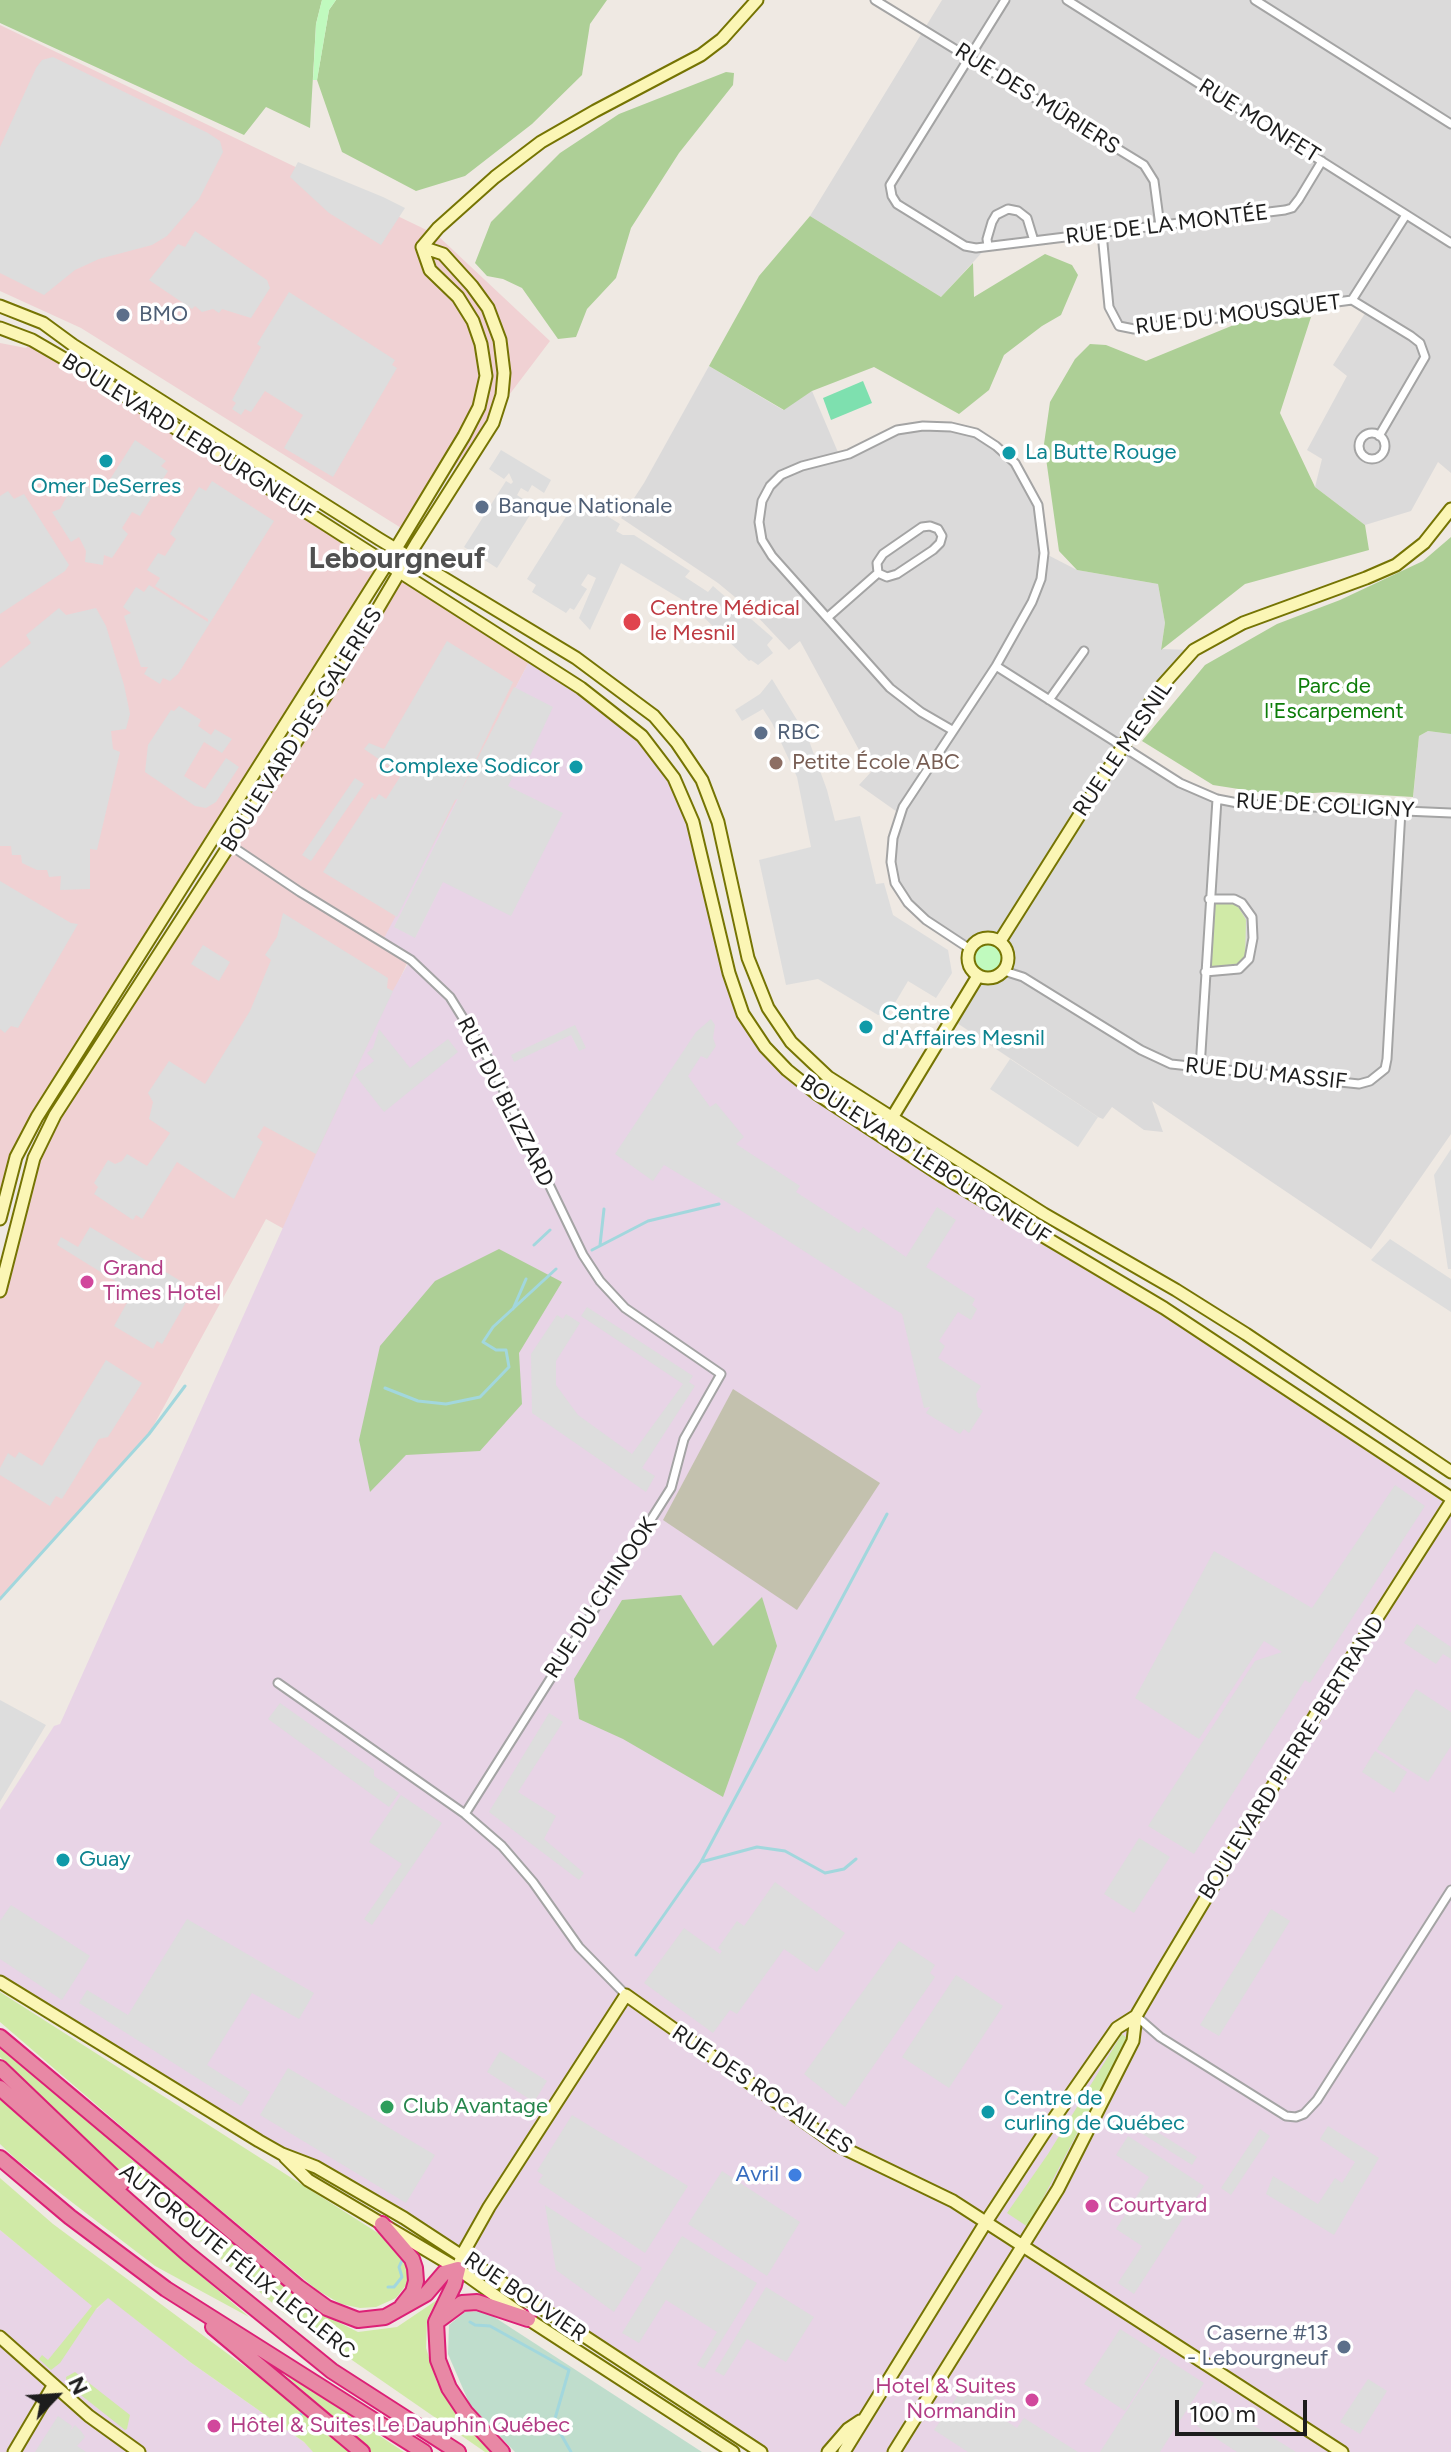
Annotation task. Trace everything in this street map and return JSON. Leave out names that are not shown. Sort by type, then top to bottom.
[{"type":"highway","points":[[0,2037],[327,2308],[358,2320],[385,2317],[426,2294],[444,2273],[460,2262]]},
{"type":"highway","points":[[0,2068],[235,2291]]},
{"type":"highway","name":"AUTOROUTE FÉLIX-LECLERC","points":[[0,2088],[188,2254],[332,2371],[458,2452]]},
{"type":"highway","name":"AUTOROUTE FÉLIX-LECLERC","points":[[0,2158],[70,2217],[166,2289],[424,2452]]},
{"type":"highway","points":[[382,2224],[412,2259],[415,2268],[413,2292],[397,2312]]},
{"type":"highway","points":[[460,2262],[454,2285],[436,2322],[438,2360],[449,2388],[465,2412],[502,2452]]},
{"type":"highway","points":[[166,2289],[362,2452]]},
{"type":"highway","points":[[436,2322],[462,2303],[469,2302],[490,2305],[528,2319]]},
{"type":"street","points":[[422,247],[438,228],[495,177],[541,142],[701,55],[722,39],[757,0]]},
{"type":"street","name":"RUE DES MÛRIERS","points":[[875,0],[1144,165],[1154,181],[1160,226]]},
{"type":"street","points":[[968,57],[1005,0]]},
{"type":"street","name":"RUE MONFET","points":[[1067,0],[1451,243]]},
{"type":"street","points":[[1255,0],[1451,124]]},
{"type":"street","name":"RUE DE LA MONTÉE","points":[[968,57],[892,180],[890,191],[897,204],[965,246],[1034,241],[1292,208],[1322,161]]},
{"type":"street","name":"RUE DE LA MONTÉE","points":[[988,246],[992,222],[1000,212],[1008,209],[1018,211],[1027,218],[1034,241]]},
{"type":"street","name":"RUE DU MOUSQUET","points":[[1102,233],[1109,307],[1119,326],[1126,329],[1352,300],[1406,215]]},
{"type":"street","name":"BOULEVARD DES GALERIES","points":[[0,1219],[16,1157],[37,1117],[397,548],[479,407],[486,376],[481,344],[473,321],[458,297],[430,270],[422,247]]},
{"type":"street","name":"BOULEVARD DES GALERIES","points":[[0,1291],[34,1158],[55,1115],[334,683],[493,423],[502,395],[504,373],[500,340],[488,308],[443,254],[422,247]]},
{"type":"street","points":[[1352,300],[1420,343],[1425,357],[1379,436]]},
{"type":"street","name":"BOULEVARD LEBOURGNEUF","points":[[0,306],[43,323],[200,427],[576,658],[654,716],[702,780],[718,822],[748,958],[768,1008],[791,1042],[828,1077],[1044,1214],[1223,1319],[1451,1472]]},
{"type":"street","name":"BOULEVARD LEBOURGNEUF","points":[[0,328],[32,340],[72,361],[581,688],[642,736],[674,778],[693,822],[729,973],[743,1014],[765,1047],[787,1070],[817,1094],[1009,1217],[1164,1308],[1451,1500]]},
{"type":"street","points":[[952,730],[921,712],[890,688],[772,556],[762,540],[759,522],[762,501],[781,475],[802,466],[849,454],[897,430],[923,426],[951,427],[976,433],[1015,463],[1038,505],[1044,553],[1041,579],[1032,602],[996,666],[903,807],[893,838],[891,862],[895,883],[908,903],[926,920],[970,949]]},
{"type":"street","name":"RUE LE MESNIL","points":[[1000,941],[1159,689],[1194,650],[1243,623],[1396,565],[1424,543],[1451,509]]},
{"type":"street","points":[[922,527],[938,529],[942,536],[933,550],[897,574],[887,577],[878,573],[877,563],[883,554],[922,527]]},
{"type":"street","points":[[828,617],[878,573]]},
{"type":"street","points":[[1049,700],[1084,651]]},
{"type":"street","name":"RUE DE COLIGNY","points":[[996,666],[1180,783],[1217,799],[1243,804],[1451,813]]},
{"type":"street","points":[[1200,1068],[1217,799]]},
{"type":"street","name":"RUE DU MASSIF","points":[[1004,971],[1023,977],[1141,1050],[1171,1064],[1359,1084],[1370,1081],[1385,1069],[1401,810]]},
{"type":"street","name":"RUE DU BLIZZARD","points":[[215,835],[411,960],[450,997],[489,1060],[583,1255],[600,1281],[625,1308],[721,1374]]},
{"type":"street","points":[[1205,972],[1231,971],[1245,965],[1253,938],[1252,917],[1242,903],[1234,899],[1209,899]]},
{"type":"street","points":[[981,939],[1000,941],[1009,956],[1004,971],[990,979],[978,976],[968,964],[970,949],[981,939]]},
{"type":"street","points":[[881,1136],[978,976]]},
{"type":"street","name":"RUE DU CHINOOK","points":[[465,1814],[671,1488],[684,1439],[721,1374]]},
{"type":"street","name":"BOULEVARD PIERRE-BERTRAND","points":[[894,2452],[1058,2189],[1133,2041],[1136,2016],[1322,1704],[1451,1500]]},
{"type":"street","name":"RUE DES ROCAILLES","points":[[278,1683],[465,1814],[502,1846],[533,1882],[579,1947],[626,1995],[837,2145],[953,2201],[1342,2452]]},
{"type":"street","points":[[1136,2016],[1160,2037],[1286,2116],[1304,2114],[1317,2100],[1451,1890]]},
{"type":"street","name":"RUE BOUVIER","points":[[0,1982],[282,2154],[316,2167],[761,2452]]},
{"type":"street","points":[[460,2262],[601,2030],[626,1995]]},
{"type":"street","name":"BOULEVARD PIERRE-BERTRAND","points":[[844,2452],[986,2222],[1117,2028],[1136,2016]]},
{"type":"street","name":"RUE BOUVIER","points":[[282,2154],[308,2180],[382,2224],[460,2262],[528,2319],[733,2452]]},
{"type":"street","points":[[0,2337],[53,2386],[139,2452]]},
{"type":"street","points":[[14,2452],[53,2386]]},
{"type":"street","points":[[828,2452],[848,2429],[864,2418]]},
{"type":"shaded area","points":[[942,0],[1451,0],[1451,473],[1438,462],[1411,511],[1365,525],[1315,487],[1322,459],[1307,450],[1347,376],[1333,365],[1367,310],[1352,300],[1126,329],[1114,318],[1101,233],[988,246],[941,297],[810,216]]},
{"type":"shaded area","points":[[0,25],[437,235],[550,341],[406,531],[81,328],[0,291]]},
{"type":"shaded area","points":[[53,57],[208,133],[220,141],[223,152],[199,199],[167,236],[152,245],[99,259],[75,270],[44,295],[0,273],[0,147],[36,68],[42,60]]},
{"type":"shaded area","points":[[298,162],[405,208],[381,245],[329,213],[290,177]]},
{"type":"shaded area","points":[[195,231],[267,280],[270,288],[251,318],[222,309],[219,313],[213,309],[202,312],[195,306],[192,309],[149,280],[178,244],[185,247]]},
{"type":"shaded area","points":[[289,292],[395,360],[392,365],[397,368],[333,477],[284,448],[303,415],[265,391],[251,412],[245,409],[241,415],[232,409],[236,403],[232,400],[261,347],[257,344]]},
{"type":"shaded area","points":[[32,340],[386,565],[16,1157],[0,1219],[0,343],[26,348]]},
{"type":"shaded area","points":[[709,366],[783,410],[812,391],[840,457],[897,430],[923,426],[976,433],[1015,463],[1038,505],[1044,553],[1077,570],[1158,584],[1165,623],[1161,649],[1194,650],[1122,747],[1217,799],[1412,810],[1419,736],[1428,731],[1451,734],[1451,1134],[1371,1249],[1152,1101],[1163,1132],[1144,1130],[1112,1107],[1103,1119],[1098,1117],[951,1019],[978,976],[995,978],[1007,967],[1009,956],[1006,948],[996,939],[988,938],[981,939],[970,949],[926,920],[895,883],[891,862],[900,814],[859,785],[871,772],[800,641],[789,650],[753,612],[718,583],[621,518]]},
{"type":"shaded area","points":[[135,440],[166,461],[161,466],[168,471],[140,516],[132,512],[122,528],[128,534],[112,558],[104,555],[103,565],[85,562],[86,551],[79,537],[71,542],[52,512],[60,509],[76,479],[100,495]]},
{"type":"shaded area","points":[[501,450],[551,480],[544,493],[532,485],[528,492],[521,488],[517,495],[535,507],[497,568],[464,547],[506,481],[513,482],[509,473],[504,479],[489,469]]},
{"type":"shaded area","points":[[212,481],[274,521],[178,674],[170,681],[163,678],[160,684],[144,674],[148,667],[141,667],[124,616],[131,613],[123,607],[136,587],[144,592],[149,585],[208,622],[208,619],[155,586],[160,578],[147,570],[158,553],[165,556],[176,539],[170,534],[199,487],[206,491]]},
{"type":"shaded area","points":[[8,491],[14,499],[24,494],[69,565],[65,571],[0,614],[0,496]]},
{"type":"shaded area","points":[[586,503],[620,524],[616,531],[634,535],[690,571],[685,577],[708,592],[713,586],[773,638],[767,645],[773,653],[758,665],[749,661],[691,605],[621,563],[590,630],[579,618],[596,578],[588,574],[581,585],[587,589],[574,610],[570,608],[566,613],[532,592],[536,585],[527,579],[574,504],[582,509]]},
{"type":"shaded area","points":[[401,572],[532,656],[383,940],[410,957],[284,1229],[266,1219],[149,1434],[0,1599],[0,1291],[34,1158]]},
{"type":"shaded area","points":[[59,608],[66,615],[96,608],[106,626],[130,714],[126,729],[111,731],[113,749],[120,752],[97,850],[90,849],[90,889],[60,890],[61,876],[49,877],[47,870],[37,870],[22,863],[21,855],[12,855],[11,846],[0,846],[0,668],[31,643],[26,635]]},
{"type":"shaded area","points":[[447,641],[513,682],[458,797],[514,687],[553,707],[522,773],[516,770],[508,786],[563,813],[511,916],[443,882],[415,938],[394,927],[458,799],[397,917],[323,872],[372,797],[375,800],[379,794],[386,799],[405,769],[396,763],[392,768],[364,749],[369,743],[384,749]]},
{"type":"shaded area","points":[[532,656],[642,736],[674,778],[693,822],[729,973],[765,1047],[817,1094],[1236,1355],[1451,1498],[1451,2452],[762,2452],[404,2218],[282,2154],[0,1982],[0,1810],[54,1726],[60,1724],[316,1154],[410,960],[382,942]]},
{"type":"shaded area","points":[[772,679],[808,738],[835,821],[860,816],[876,884],[884,883],[893,915],[948,950],[952,973],[936,998],[908,981],[889,1013],[878,1015],[818,979],[786,985],[759,860],[811,847],[797,777],[772,723],[763,709],[742,721],[735,710],[760,694]]},
{"type":"shaded area","points":[[179,706],[201,720],[198,726],[211,735],[215,729],[232,739],[222,753],[204,742],[184,776],[205,789],[226,758],[239,767],[216,802],[206,808],[195,806],[145,772],[148,745],[171,710]]},
{"type":"shaded area","points":[[355,778],[364,784],[311,861],[302,855]]},
{"type":"shaded area","points":[[0,881],[71,923],[78,924],[18,1028],[11,1026],[5,1033],[0,1029]]},
{"type":"shaded area","points":[[283,913],[388,978],[387,988],[393,991],[316,1154],[264,1126],[257,1137],[263,1142],[234,1199],[177,1162],[142,1219],[136,1215],[133,1220],[94,1194],[98,1187],[94,1183],[108,1160],[115,1164],[127,1154],[147,1166],[170,1133],[149,1119],[153,1102],[148,1093],[169,1061],[205,1084],[250,1011],[271,960],[265,955],[277,937]]},
{"type":"shaded area","points":[[203,945],[230,962],[219,981],[191,964]]},
{"type":"shaded area","points":[[711,1019],[715,1025],[713,1038],[716,1046],[707,1059],[701,1056],[688,1076],[710,1107],[716,1103],[744,1137],[736,1144],[800,1186],[796,1192],[859,1233],[863,1227],[906,1257],[937,1207],[956,1220],[926,1267],[975,1299],[972,1305],[977,1309],[971,1320],[958,1312],[939,1341],[945,1346],[938,1358],[981,1386],[976,1394],[978,1407],[983,1411],[969,1433],[964,1429],[960,1434],[926,1413],[930,1407],[924,1408],[902,1314],[664,1165],[653,1181],[615,1154],[696,1032]]},
{"type":"shaded area","points":[[575,1025],[586,1048],[579,1051],[571,1035],[514,1062],[511,1055]]},
{"type":"shaded area","points":[[379,1029],[410,1068],[448,1039],[458,1052],[384,1112],[355,1075],[374,1061],[367,1053],[373,1048]]},
{"type":"shaded area","points":[[1010,1059],[1098,1117],[1078,1147],[990,1089]]},
{"type":"shaded area","points":[[1451,1149],[1451,1269],[1448,1269],[1434,1175]]},
{"type":"shaded area","points":[[90,1227],[184,1283],[179,1292],[189,1297],[162,1344],[157,1341],[153,1349],[114,1326],[133,1292],[57,1245],[61,1237],[78,1247]]},
{"type":"shaded area","points":[[1390,1239],[1451,1279],[1451,1312],[1371,1260]]},
{"type":"shaded area","points":[[587,1307],[693,1376],[689,1382],[695,1386],[642,1468],[655,1476],[646,1492],[532,1413],[531,1354],[557,1315],[563,1319],[566,1314],[580,1323],[556,1361],[556,1385],[578,1415],[632,1454],[683,1384],[581,1316]]},
{"type":"shaded area","points":[[106,1360],[142,1383],[108,1437],[99,1439],[62,1499],[56,1496],[50,1506],[0,1475],[8,1453],[15,1458],[19,1452],[42,1466]]},
{"type":"shaded area","points":[[733,1389],[880,1483],[797,1610],[663,1520]]},
{"type":"shaded area","points":[[1395,1485],[1425,1506],[1310,1683],[1305,1680],[1194,1854],[1148,1826],[1255,1661],[1282,1652],[1264,1641],[1199,1739],[1135,1698],[1214,1551],[1312,1608]]},
{"type":"shaded area","points":[[1417,1624],[1451,1647],[1451,1659],[1443,1654],[1436,1664],[1404,1643]]},
{"type":"shaded area","points":[[1416,1689],[1451,1712],[1451,1746],[1428,1782],[1377,1749]]},
{"type":"shaded area","points":[[0,1700],[46,1725],[0,1802]]},
{"type":"shaded area","points":[[280,1703],[374,1770],[374,1776],[399,1793],[389,1807],[268,1719]]},
{"type":"shaded area","points":[[549,1713],[563,1722],[518,1792],[556,1816],[544,1839],[584,1873],[579,1880],[489,1812]]},
{"type":"shaded area","points":[[1375,1751],[1407,1772],[1394,1793],[1362,1772]]},
{"type":"shaded area","points":[[401,1795],[442,1823],[372,1925],[364,1919],[402,1864],[369,1842]]},
{"type":"shaded area","points":[[1139,1838],[1170,1857],[1134,1913],[1104,1894]]},
{"type":"shaded area","points":[[775,1882],[845,1933],[817,1972],[784,1949],[737,2014],[730,2010],[713,2033],[644,1983],[684,1928],[720,1954],[722,1951],[718,1948],[737,1921],[744,1926]]},
{"type":"shaded area","points":[[11,1905],[90,1956],[62,2000],[0,1959],[0,1921]]},
{"type":"shaded area","points":[[1271,1909],[1290,1921],[1219,2036],[1200,2025]]},
{"type":"shaded area","points":[[187,1919],[314,1993],[299,2019],[252,1993],[207,2065],[250,2092],[241,2106],[79,2003],[87,1990],[128,2015]]},
{"type":"shaded area","points":[[899,1941],[935,1965],[930,1973],[935,1977],[845,2107],[804,2074]]},
{"type":"shaded area","points":[[956,1975],[1003,2006],[949,2088],[902,2057]]},
{"type":"shaded area","points":[[500,2051],[547,2081],[534,2102],[487,2072]]},
{"type":"shaded area","points":[[288,2068],[435,2155],[406,2203],[260,2115]]},
{"type":"shaded area","points":[[572,2115],[688,2186],[645,2253],[538,2182],[543,2175],[537,2171]]},
{"type":"shaded area","points":[[1130,2115],[1197,2157],[1192,2165],[1125,2123]]},
{"type":"shaded area","points":[[1328,2126],[1379,2158],[1334,2235],[1266,2194],[1273,2176],[1318,2204],[1335,2178],[1342,2183],[1355,2162],[1320,2139]]},
{"type":"shaded area","points":[[1260,2129],[1270,2136],[1231,2195],[1221,2188]]},
{"type":"shaded area","points":[[1128,2136],[1204,2186],[1134,2294],[1118,2283],[1142,2246],[1116,2229],[1149,2177],[1116,2155]]},
{"type":"shaded area","points":[[722,2171],[800,2222],[767,2276],[688,2224]]},
{"type":"shaded area","points":[[545,2205],[642,2268],[614,2312],[556,2270]]},
{"type":"shaded area","points":[[0,2230],[97,2309],[108,2297],[190,2362],[314,2452],[0,2452]]},
{"type":"shaded area","points":[[682,2236],[757,2283],[704,2369],[697,2365],[717,2332],[666,2300],[639,2343],[622,2333]]},
{"type":"shaded area","points":[[766,2287],[814,2317],[786,2362],[747,2339],[724,2376],[715,2371]]},
{"type":"shaded area","points":[[1120,2329],[1161,2355],[1125,2411],[1084,2384]]},
{"type":"shaded area","points":[[1162,2356],[1204,2383],[1160,2452],[1100,2452]]},
{"type":"shaded area","points":[[1368,2379],[1387,2391],[1360,2434],[1340,2422]]},
{"type":"shaded area","points":[[979,2380],[998,2391],[994,2398],[1006,2406],[1000,2417],[1017,2428],[1024,2418],[1078,2452],[968,2452],[934,2430],[963,2388]]},
{"type":"shaded area","points":[[1213,2400],[1296,2452],[1237,2452],[1197,2426]]},
{"type":"shaded area","points":[[58,2416],[72,2426],[70,2431],[75,2425],[81,2431],[85,2437],[77,2446],[86,2452],[35,2452]]},
{"type":"green space","points":[[0,0],[322,0],[316,24],[310,128],[266,107],[244,135],[0,23]]},
{"type":"green space","points":[[322,0],[336,0],[329,10],[317,80],[313,80],[316,24]]},
{"type":"green space","points":[[336,0],[607,0],[590,24],[582,75],[532,124],[465,176],[416,191],[342,152],[317,80],[329,10]]},
{"type":"green space","points":[[726,72],[734,73],[733,85],[679,153],[631,228],[616,278],[587,309],[576,337],[558,339],[522,288],[487,276],[475,263],[491,222],[560,153],[619,114]]},
{"type":"green space","points":[[810,216],[941,297],[973,263],[974,297],[1045,254],[1072,265],[1078,275],[1061,315],[1004,355],[989,390],[959,414],[874,367],[812,391],[784,410],[709,366],[759,276]]},
{"type":"green space","points":[[1311,317],[1280,413],[1315,487],[1365,525],[1369,550],[1245,584],[1161,650],[1165,623],[1158,584],[1077,570],[1059,551],[1044,444],[1050,402],[1075,359],[1090,344],[1106,345],[1146,361],[1241,322]]},
{"type":"green space","points":[[863,381],[872,403],[831,420],[823,398]]},
{"type":"green space","name":"Parc de l'Escarpement","points":[[1451,537],[1451,734],[1428,731],[1419,736],[1413,797],[1331,792],[1277,795],[1213,785],[1142,741],[1205,665],[1277,624],[1340,600],[1423,561]]},
{"type":"green space","points":[[1214,903],[1233,903],[1246,920],[1245,957],[1233,967],[1211,967]]},
{"type":"green space","points":[[988,938],[1002,944],[1008,958],[1002,972],[988,978],[974,972],[968,958],[974,944]]},
{"type":"green space","points":[[499,1249],[562,1282],[519,1353],[522,1404],[480,1451],[406,1455],[370,1492],[359,1440],[380,1346],[435,1281]]},
{"type":"green space","points":[[681,1595],[713,1646],[762,1597],[777,1646],[723,1797],[623,1739],[579,1719],[574,1679],[622,1600]]},
{"type":"green space","points":[[0,1992],[392,2242],[406,2256],[409,2270],[407,2284],[396,2298],[376,2307],[341,2304],[317,2290],[0,2022]]},
{"type":"green space","points":[[1122,2034],[1127,2038],[1028,2227],[1007,2213],[1048,2154]]},
{"type":"green space","points":[[0,2044],[132,2160],[298,2296],[330,2318],[358,2332],[397,2327],[437,2300],[427,2319],[426,2348],[437,2383],[492,2452],[485,2452],[284,2313],[93,2149],[0,2057]]},
{"type":"green space","points":[[0,2097],[249,2317],[155,2266],[17,2160],[0,2144]]},
{"type":"green space","points":[[0,2178],[53,2224],[329,2429],[351,2452],[313,2452],[304,2442],[190,2362],[108,2298],[96,2309],[60,2363],[51,2370],[39,2359],[42,2355],[48,2360],[92,2306],[0,2230]]},
{"type":"green space","points":[[485,2311],[702,2452],[515,2452],[470,2405],[448,2354],[449,2325],[465,2312]]},
{"type":"green space","points":[[276,2367],[404,2452],[366,2452],[355,2436]]},
{"type":"green space","points":[[75,2372],[130,2415],[127,2429],[67,2384],[66,2377]]},
{"type":"waterway","points":[[592,1250],[648,1221],[719,1204]]},
{"type":"waterway","points":[[600,1245],[604,1209]]},
{"type":"waterway","points":[[534,1245],[550,1230]]},
{"type":"waterway","points":[[385,1388],[418,1401],[446,1404],[480,1397],[509,1367],[506,1350],[496,1350],[483,1342],[493,1327],[556,1269]]},
{"type":"waterway","points":[[513,1309],[526,1279]]},
{"type":"waterway","points":[[0,1599],[149,1434],[185,1386]]},
{"type":"waterway","points":[[636,1955],[701,1862],[887,1514]]},
{"type":"waterway","points":[[701,1862],[757,1847],[785,1851],[825,1873],[844,1869],[856,1859]]},
{"type":"waterway","points":[[388,2287],[394,2287],[402,2277],[399,2267],[403,2258]]},
{"type":"waterway","points":[[470,2322],[490,2326],[569,2370],[554,2422],[571,2452]]},
{"type":"waterway","points":[[292,2426],[302,2413]]},
{"type":"place","name":"BMO","points":[[123,315]]},
{"type":"place","name":"La Butte Rouge","points":[[1009,453]]},
{"type":"place","name":"Omer DeSerres","points":[[106,461]]},
{"type":"place","name":"Banque Nationale","points":[[482,507]]},
{"type":"place","name":"Centre Médical le Mesnil","points":[[632,622]]},
{"type":"place","name":"RBC","points":[[761,733]]},
{"type":"place","name":"Petite École ABC","points":[[776,763]]},
{"type":"place","name":"Complexe Sodicor","points":[[576,767]]},
{"type":"place","name":"Centre d'Affaires Mesnil","points":[[866,1027]]},
{"type":"place","name":"Grand Times Hotel","points":[[87,1282]]},
{"type":"place","name":"Guay","points":[[63,1860]]},
{"type":"place","name":"Club Avantage","points":[[387,2107]]},
{"type":"place","name":"Centre de curling de Québec","points":[[988,2112]]},
{"type":"place","name":"Avril","points":[[795,2175]]},
{"type":"place","name":"Courtyard","points":[[1092,2206]]},
{"type":"place","name":"Caserne #13 - Lebourgneuf","points":[[1344,2347]]},
{"type":"place","name":"Hotel & Suites Normandin","points":[[1032,2400]]},
{"type":"place","name":"Hôtel & Suites Le Dauphin Québec","points":[[214,2426]]},
{"type":"district","name":"Lebourgneuf","points":[[397,559]]}]
